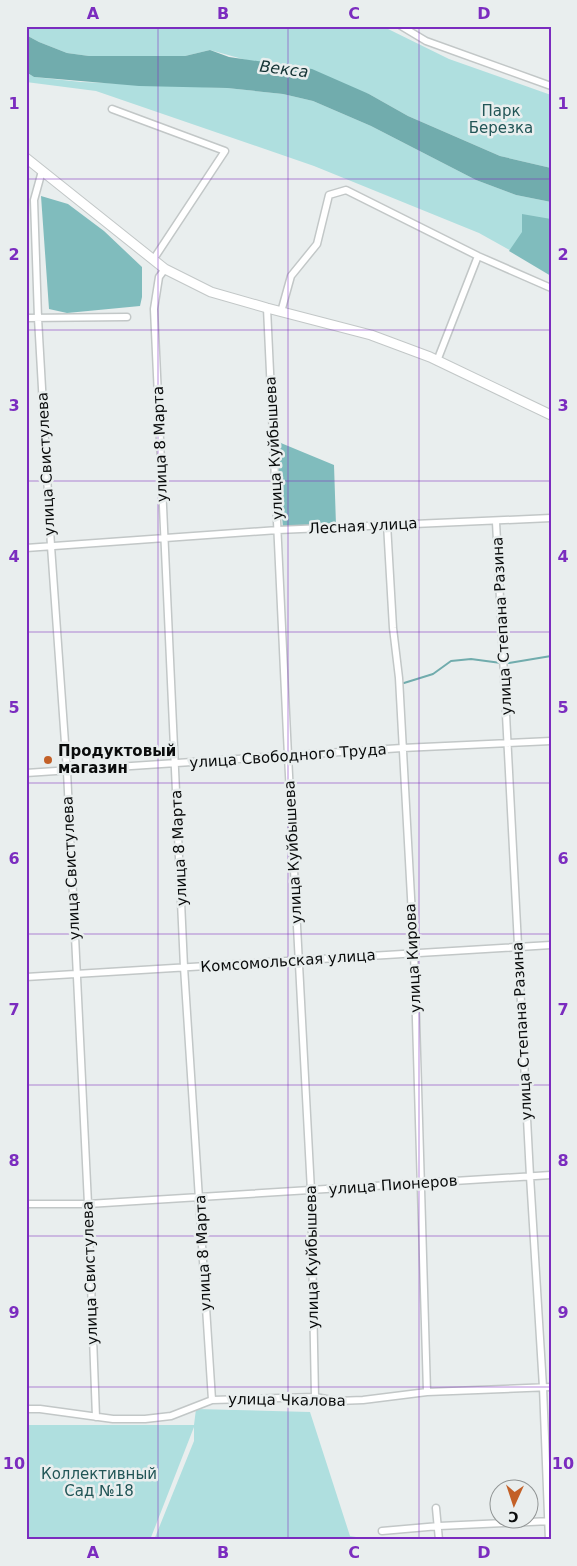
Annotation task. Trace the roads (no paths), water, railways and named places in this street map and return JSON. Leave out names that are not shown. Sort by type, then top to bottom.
[{"type":"main road","points":[[26,158],[165,269],[211,292],[371,335],[437,361],[551,415]]},
{"type":"street","points":[[401,26],[426,41],[551,86]]},
{"type":"street","points":[[112,109],[225,151],[153,260]]},
{"type":"street","name":"улица Свистулева","points":[[42,171],[34,200],[38,318],[77,974],[96,1417]]},
{"type":"street","points":[[281,312],[291,276],[317,244],[329,195],[346,190],[478,256],[551,288]]},
{"type":"street","points":[[437,361],[478,256]]},
{"type":"street","name":"улица 8 Марта","points":[[165,269],[159,277],[154,309],[184,967],[212,1400]]},
{"type":"street","name":"улица Куйбышева","points":[[267,308],[311,1191],[315,1397]]},
{"type":"street","points":[[26,318],[127,317]]},
{"type":"street","name":"Лесная улица","points":[[26,548],[278,530],[387,524],[496,522],[551,518]]},
{"type":"street","name":"улица Степана Разина","points":[[496,522],[530,1176],[547,1387],[549,1540]]},
{"type":"street","name":"улица Кирова","points":[[387,524],[414,952],[427,1392]]},
{"type":"street","name":"улица Свободного Труда","points":[[26,773],[402,748],[551,741]]},
{"type":"street","name":"Комсомольская улица","points":[[26,977],[551,945]]},
{"type":"street","name":"улица Пионеров","points":[[26,1204],[88,1204],[551,1175]]},
{"type":"street","name":"улица Чкалова","points":[[26,1409],[40,1409],[113,1420],[145,1419],[172,1416],[212,1400],[315,1397],[337,1401],[354,1401],[427,1392],[547,1387]]},
{"type":"street","points":[[436,1508],[439,1540]]},
{"type":"street","points":[[382,1531],[439,1526],[550,1521]]},
{"type":"water","name":"Векса","points":[[26,35],[67,53],[89,56],[185,56],[210,50],[229,57],[312,69],[369,94],[408,116],[500,156],[551,168],[551,202],[516,195],[476,180],[371,126],[313,101],[283,94],[227,88],[139,86],[34,77],[26,72]]},
{"type":"waterway","points":[[509,663],[551,656]]},
{"type":"waterway","points":[[404,683],[433,674],[451,661],[471,659],[501,663]]},
{"type":"place","name":"Продуктовый магазин","points":[[48,760]]},
{"type":"park label","name":"Парк Березка","points":[[501,120]]},
{"type":"park label","name":"Коллективный Сад №18","points":[[99,1482]]}]
